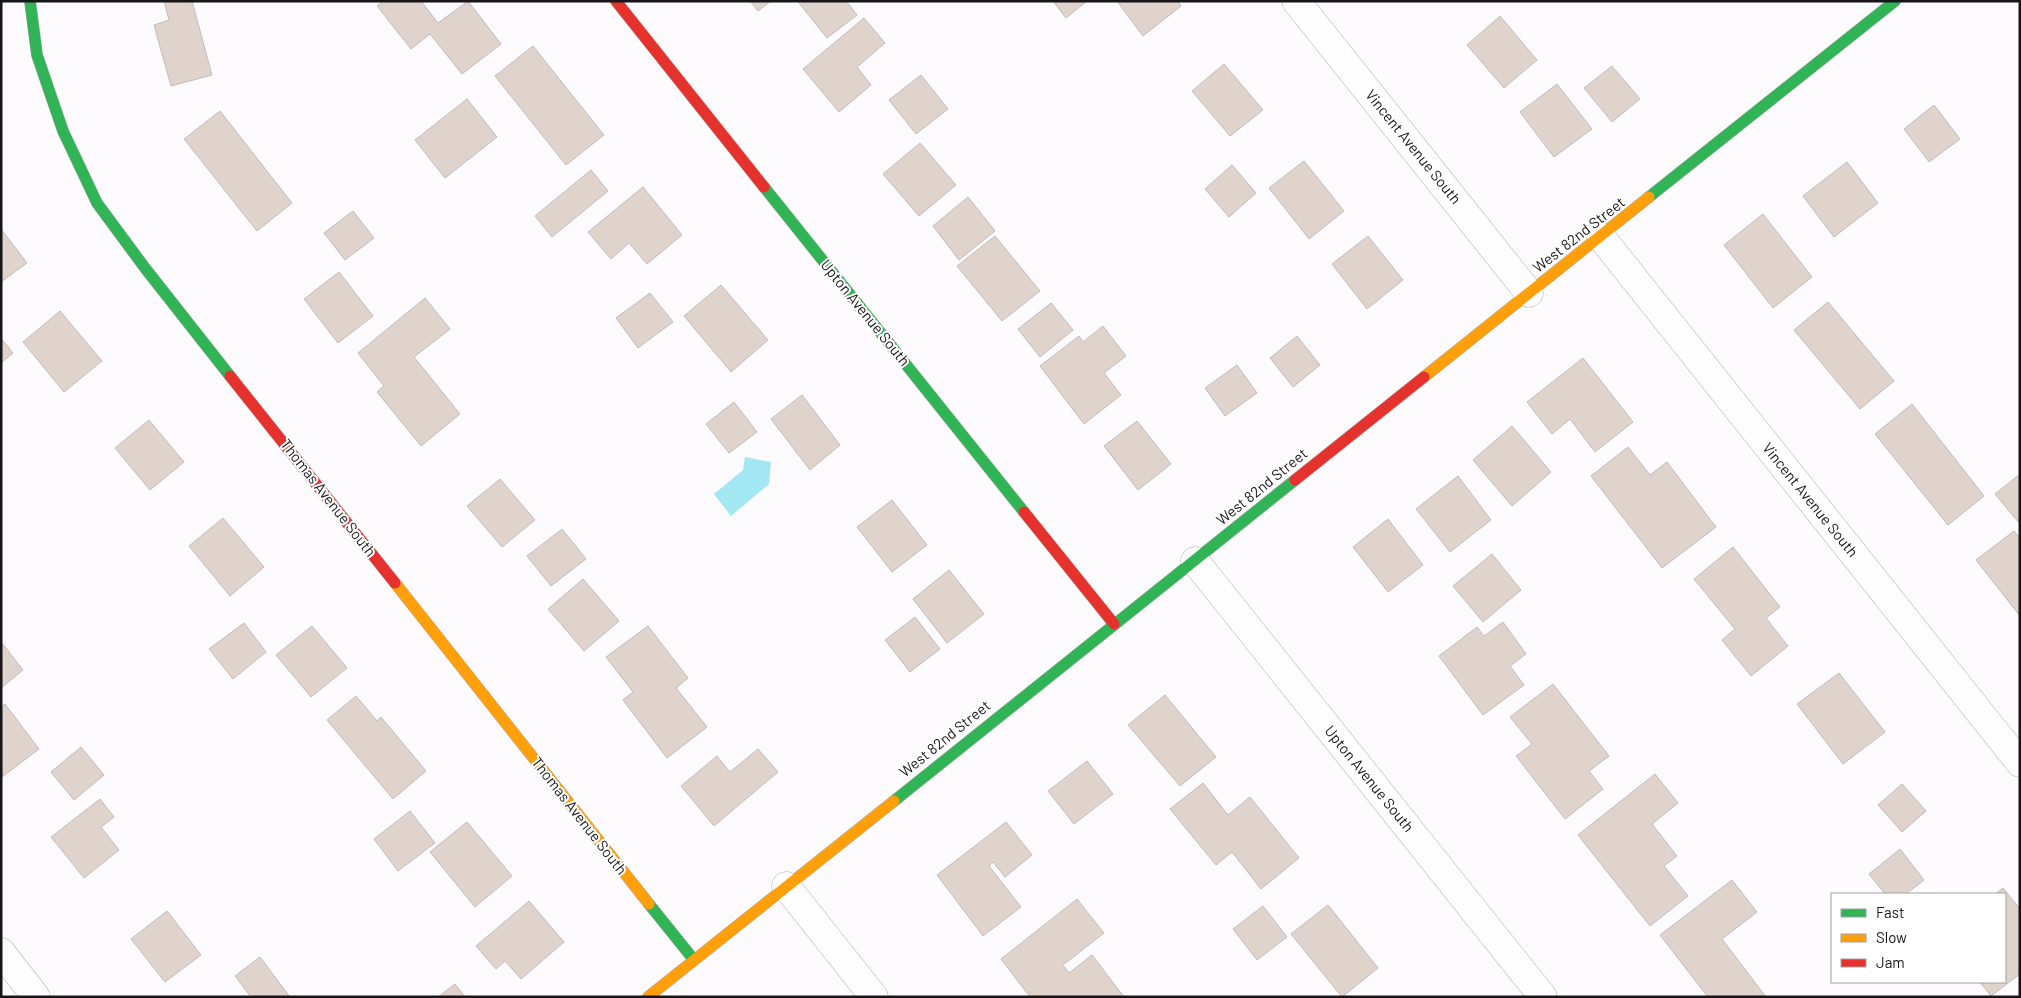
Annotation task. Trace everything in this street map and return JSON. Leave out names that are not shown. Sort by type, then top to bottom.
[{"type":"street","name":"Thomas Avenue South","points":[[30,1],[40,65],[63,131],[96,203],[145,268],[694,960]]},
{"type":"street","name":"Upton Avenue South","points":[[616,1],[1114,624]]},
{"type":"street","name":"Vincent Avenue South","points":[[1296,1],[1529,292]]},
{"type":"street","name":"West 82nd Street","points":[[648,997],[1895,1]]},
{"type":"street","name":"Vincent Avenue South","points":[[1601,237],[2020,763]]},
{"type":"street","name":"Upton Avenue South","points":[[1195,560],[1543,997]]},
{"type":"street","points":[[786,886],[874,997]]},
{"type":"street","points":[[1,952],[36,997]]},
{"type":"water","points":[[745,457],[771,462],[769,484],[731,516],[714,494],[743,470]]},
{"type":"building","points":[[164,1],[192,1],[212,75],[171,86],[154,25],[169,20]]},
{"type":"building","points":[[383,1],[421,1],[438,23],[468,1],[501,44],[462,74],[430,34],[411,49],[377,6]]},
{"type":"building","points":[[750,1],[771,1],[758,11]]},
{"type":"building","points":[[801,1],[846,1],[857,15],[827,38],[799,3]]},
{"type":"building","points":[[1053,1],[1087,1],[1066,18]]},
{"type":"building","points":[[1117,1],[1178,1],[1181,6],[1143,36]]},
{"type":"building","points":[[1500,16],[1537,60],[1504,88],[1467,45]]},
{"type":"building","points":[[864,18],[885,43],[857,67],[871,85],[839,112],[803,69]]},
{"type":"building","points":[[533,46],[604,135],[566,165],[495,76]]},
{"type":"building","points":[[1224,64],[1263,110],[1230,136],[1192,91]]},
{"type":"building","points":[[1612,66],[1640,99],[1612,122],[1584,88]]},
{"type":"building","points":[[921,75],[948,109],[916,134],[889,100]]},
{"type":"building","points":[[1557,84],[1592,129],[1554,157],[1520,112]]},
{"type":"building","points":[[467,99],[497,137],[445,178],[415,140]]},
{"type":"building","points":[[1934,105],[1960,139],[1929,162],[1904,129]]},
{"type":"building","points":[[220,111],[292,203],[257,231],[184,139]]},
{"type":"building","points":[[920,143],[956,185],[919,216],[883,174]]},
{"type":"building","points":[[1304,161],[1344,211],[1309,239],[1269,188]]},
{"type":"building","points":[[1847,162],[1878,203],[1834,237],[1803,196]]},
{"type":"building","points":[[1232,165],[1256,193],[1229,217],[1205,189]]},
{"type":"building","points":[[591,170],[608,191],[552,237],[535,216]]},
{"type":"building","points":[[643,187],[682,235],[647,264],[629,243],[611,259],[588,232]]},
{"type":"building","points":[[968,197],[995,231],[959,260],[933,226]]},
{"type":"building","points":[[353,211],[374,238],[345,260],[324,233]]},
{"type":"building","points":[[1763,214],[1812,277],[1773,308],[1724,245]]},
{"type":"building","points":[[1,229],[27,263],[1,282]]},
{"type":"building","points":[[995,236],[1040,291],[1002,321],[957,266]]},
{"type":"building","points":[[1368,236],[1403,280],[1367,309],[1332,264]]},
{"type":"building","points":[[339,272],[373,316],[338,343],[304,299]]},
{"type":"building","points":[[721,285],[768,340],[731,372],[684,316]]},
{"type":"building","points":[[650,293],[673,322],[638,348],[616,318]]},
{"type":"building","points":[[425,298],[450,329],[414,357],[460,414],[421,446],[377,392],[384,386],[358,353]]},
{"type":"building","points":[[1828,302],[1894,381],[1860,409],[1794,330]]},
{"type":"building","points":[[1051,303],[1073,330],[1040,357],[1018,329]]},
{"type":"building","points":[[60,311],[102,361],[64,392],[23,342]]},
{"type":"building","points":[[1103,326],[1126,356],[1104,373],[1121,395],[1084,424],[1040,366],[1079,336],[1083,342]]},
{"type":"building","points":[[1297,336],[1320,365],[1293,387],[1270,358]]},
{"type":"building","points":[[1,338],[13,353],[1,363]]},
{"type":"building","points":[[1583,358],[1633,422],[1595,452],[1570,419],[1552,434],[1527,402]]},
{"type":"building","points":[[1237,365],[1257,393],[1225,416],[1205,388]]},
{"type":"building","points":[[802,395],[840,445],[810,470],[771,419]]},
{"type":"building","points":[[734,402],[757,432],[729,453],[706,424]]},
{"type":"building","points":[[1912,404],[1984,496],[1948,525],[1875,434]]},
{"type":"building","points":[[149,420],[184,462],[150,490],[115,448]]},
{"type":"building","points":[[1137,421],[1171,464],[1138,490],[1104,446]]},
{"type":"building","points":[[1512,426],[1551,472],[1512,506],[1473,460]]},
{"type":"building","points":[[1628,447],[1650,475],[1667,462],[1716,527],[1662,568],[1591,476]]},
{"type":"building","points":[[2020,474],[2020,524],[1995,494]]},
{"type":"building","points":[[1458,476],[1491,520],[1450,552],[1416,509]]},
{"type":"building","points":[[500,479],[535,520],[502,547],[467,506]]},
{"type":"building","points":[[892,500],[927,545],[892,572],[857,527]]},
{"type":"building","points":[[223,518],[264,567],[230,596],[189,546]]},
{"type":"building","points":[[1388,519],[1423,565],[1388,592],[1353,547]]},
{"type":"building","points":[[562,529],[586,559],[551,586],[527,556]]},
{"type":"building","points":[[2014,531],[2020,538],[2020,616],[1976,560]]},
{"type":"building","points":[[1733,547],[1780,607],[1766,618],[1788,646],[1751,676],[1722,640],[1735,629],[1694,579]]},
{"type":"building","points":[[1492,554],[1521,590],[1483,622],[1453,586]]},
{"type":"building","points":[[949,570],[984,614],[947,643],[913,599]]},
{"type":"building","points":[[583,579],[619,621],[584,651],[548,609]]},
{"type":"building","points":[[915,617],[940,649],[910,672],[885,640]]},
{"type":"building","points":[[1503,622],[1526,654],[1510,666],[1524,685],[1483,715],[1439,656],[1477,627],[1484,636]]},
{"type":"building","points":[[244,623],[266,652],[233,679],[209,649]]},
{"type":"building","points":[[312,626],[347,668],[311,697],[276,655]]},
{"type":"building","points":[[648,626],[688,678],[676,688],[707,727],[667,758],[623,700],[633,692],[606,657]]},
{"type":"building","points":[[1,644],[23,670],[1,688]]},
{"type":"building","points":[[1839,673],[1885,732],[1843,764],[1797,704]]},
{"type":"building","points":[[1553,684],[1609,756],[1589,771],[1603,789],[1565,819],[1516,756],[1532,744],[1510,717]]},
{"type":"building","points":[[1165,695],[1216,757],[1180,786],[1128,725]]},
{"type":"building","points":[[356,696],[377,721],[381,717],[426,771],[393,799],[327,720]]},
{"type":"building","points":[[5,704],[39,749],[2,777],[1,707]]},
{"type":"building","points":[[81,747],[104,775],[74,800],[51,772]]},
{"type":"building","points":[[758,749],[778,772],[714,826],[681,786],[717,756],[730,772]]},
{"type":"building","points":[[1087,761],[1113,794],[1074,824],[1048,791]]},
{"type":"building","points":[[1655,774],[1678,803],[1652,824],[1677,856],[1664,866],[1688,896],[1650,926],[1578,835]]},
{"type":"building","points":[[1203,783],[1228,815],[1250,797],[1299,858],[1261,889],[1232,852],[1216,865],[1170,809]]},
{"type":"building","points":[[1902,784],[1926,811],[1902,832],[1878,805]]},
{"type":"building","points":[[100,799],[114,817],[101,827],[119,850],[84,878],[51,837]]},
{"type":"building","points":[[410,811],[435,843],[398,871],[374,839]]},
{"type":"building","points":[[467,822],[512,876],[475,907],[430,852]]},
{"type":"building","points":[[1006,822],[1032,855],[1005,877],[993,862],[989,866],[1021,907],[983,936],[937,875]]},
{"type":"building","points":[[1900,849],[1924,880],[1907,893],[1884,893],[1869,874]]},
{"type":"building","points":[[1732,880],[1757,912],[1722,939],[1766,997],[1708,997],[1660,935]]},
{"type":"building","points":[[2003,888],[2020,909],[2020,974],[1991,996],[1981,983],[2006,983],[2006,893],[1996,893]]},
{"type":"building","points":[[1077,899],[1104,933],[1063,965],[1069,973],[1092,955],[1124,997],[1030,997],[1001,959]]},
{"type":"building","points":[[529,901],[564,942],[521,979],[505,961],[496,969],[476,946]]},
{"type":"building","points":[[1328,905],[1378,968],[1342,997],[1291,934]]},
{"type":"building","points":[[1263,906],[1287,937],[1257,960],[1233,929]]},
{"type":"building","points":[[167,911],[201,955],[165,982],[131,939]]},
{"type":"building","points":[[260,957],[290,997],[251,997],[235,976]]},
{"type":"building","points":[[455,984],[465,997],[438,997]]},
{"type":"traffic: fast","points":[[30,1],[37,55],[63,131],[97,203],[145,268],[230,376]]},
{"type":"traffic: fast","points":[[1649,197],[1895,1]]},
{"type":"traffic: fast","points":[[764,187],[1024,512]]},
{"type":"traffic: fast","points":[[894,801],[1295,480]]},
{"type":"traffic: fast","points":[[649,904],[694,960]]},
{"type":"traffic: slow","points":[[1424,377],[1649,197]]},
{"type":"traffic: slow","points":[[395,583],[649,904]]},
{"type":"traffic: slow","points":[[648,997],[894,801]]},
{"type":"traffic: jam","points":[[616,1],[764,187]]},
{"type":"traffic: jam","points":[[230,376],[395,583]]},
{"type":"traffic: jam","points":[[1295,480],[1424,377]]},
{"type":"traffic: jam","points":[[1024,512],[1114,624]]}]
